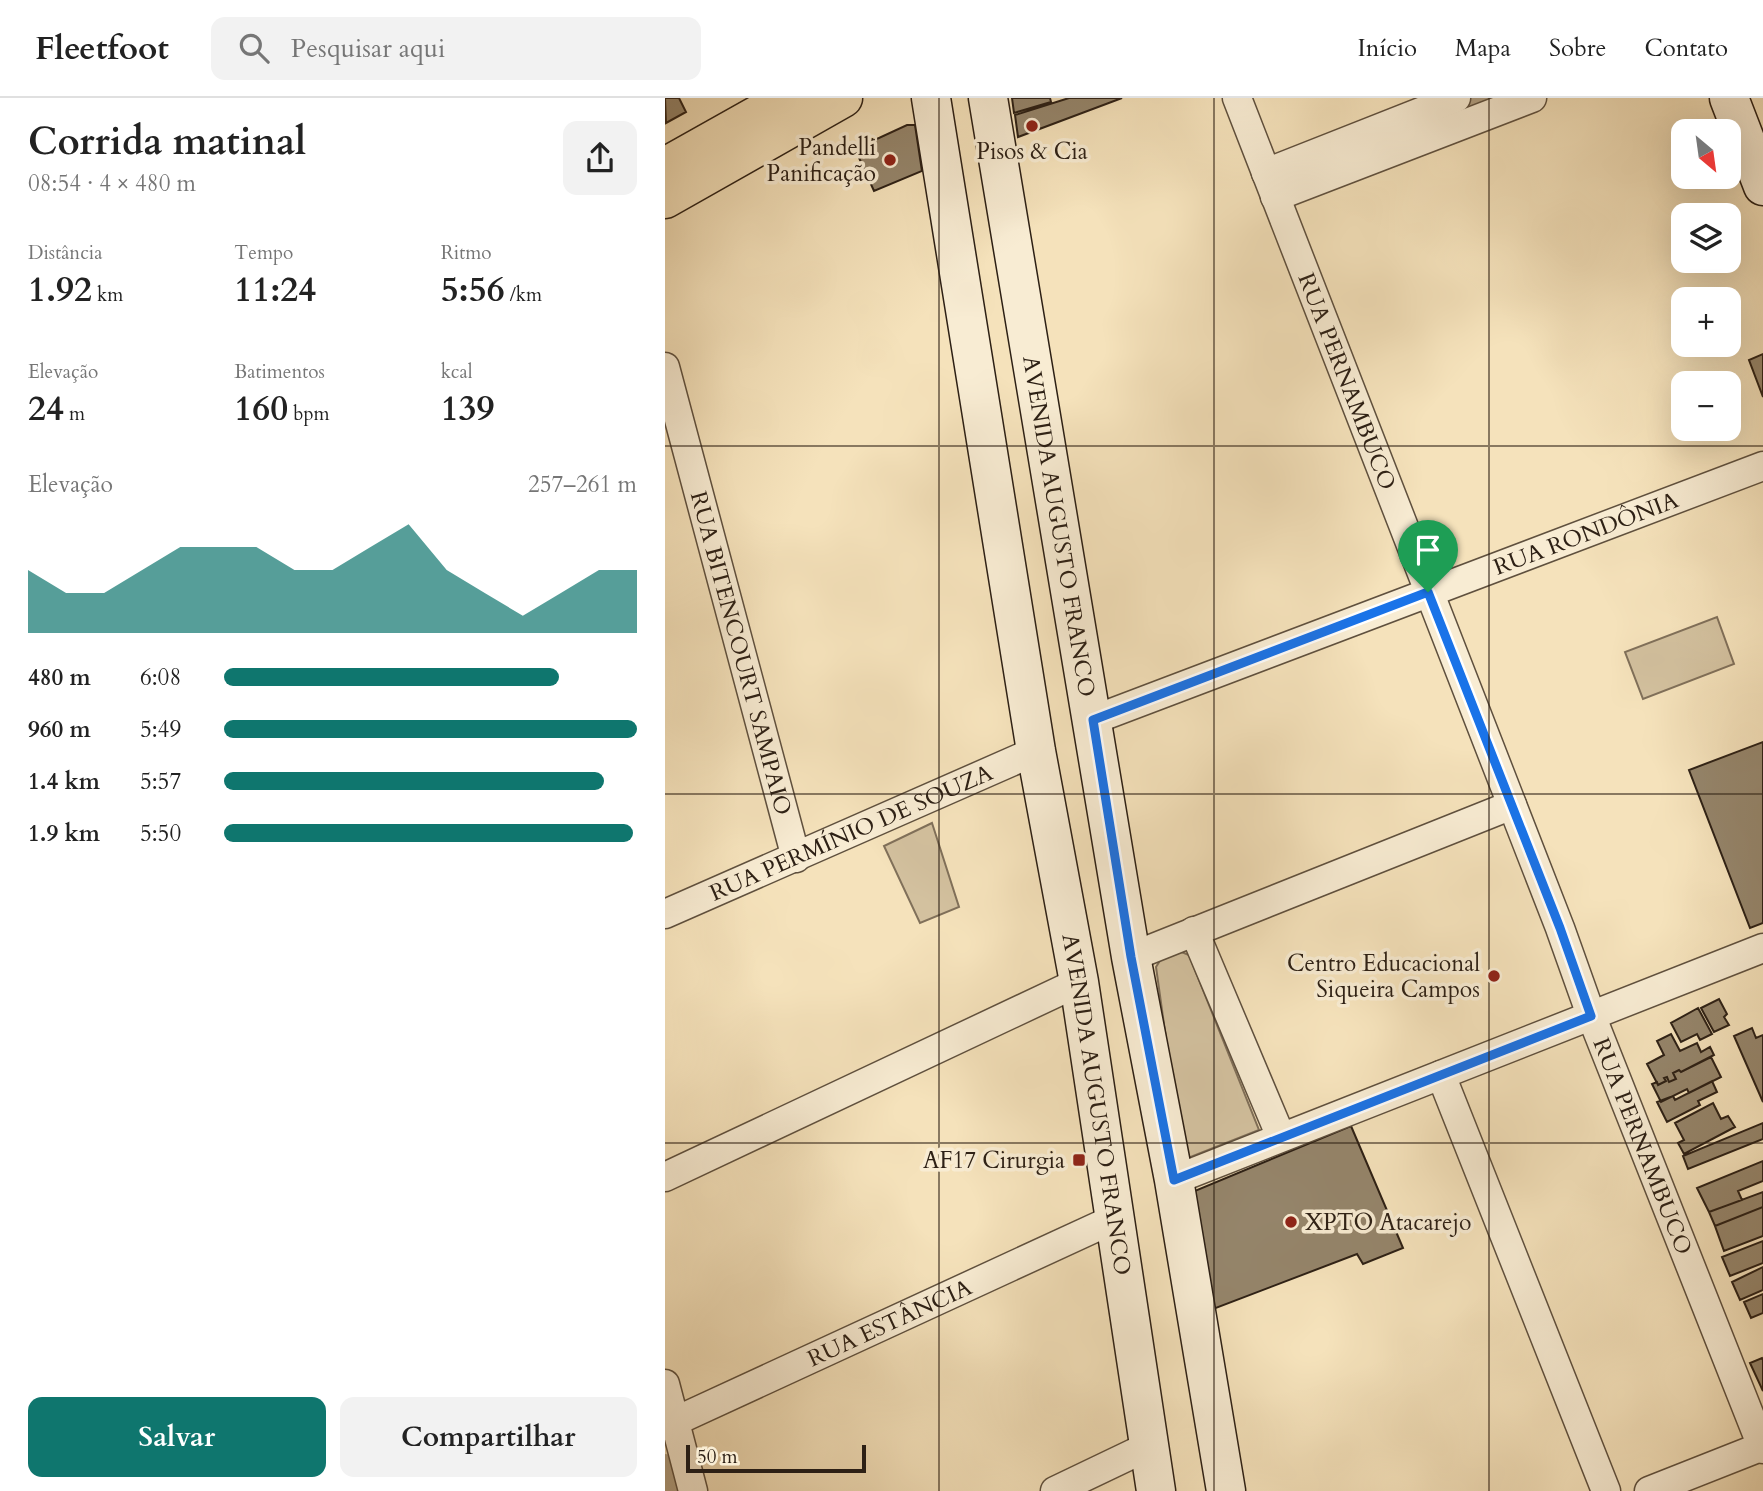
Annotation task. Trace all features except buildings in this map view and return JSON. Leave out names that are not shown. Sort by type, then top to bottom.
[{"type":"main road","points":[[665,167],[788,98]]},
{"type":"main road","points":[[665,199],[843,98]]},
{"type":"main road","name":"AVENIDA AUGUSTO FRANCO","points":[[930,98],[1036,751],[1079,982],[1156,1491]]},
{"type":"main road","name":"AVENIDA AUGUSTO FRANCO","points":[[988,98],[1131,957],[1174,1180],[1226,1491]]},
{"type":"main road","points":[[1729,98],[1763,186]]},
{"type":"street","name":"RUA PERNAMBUCO","points":[[1237,98],[1512,805],[1591,1016],[1763,1447]]},
{"type":"street","points":[[1271,185],[1456,98]]},
{"type":"street","points":[[1271,185],[1532,98]]},
{"type":"street","name":"RUA BITENCOURT SAMPAIO","points":[[665,367],[796,858]]},
{"type":"street","name":"RUA RONDÔNIA","points":[[1093,720],[1763,466]]},
{"type":"street","name":"RUA PERMÍNIO DE SOUZA","points":[[665,914],[1036,751]]},
{"type":"street","points":[[1131,957],[1512,805]]},
{"type":"street","points":[[1194,931],[1281,1137]]},
{"type":"street","points":[[1174,1180],[1763,948]]},
{"type":"street","points":[[665,1177],[1079,982]]},
{"type":"street","points":[[1441,1075],[1606,1491]]},
{"type":"street","name":"RUA ESTÂNCIA","points":[[669,1424],[1114,1219]]},
{"type":"street","points":[[665,1384],[669,1424],[693,1491]]},
{"type":"street","points":[[1055,1491],[1149,1446]]},
{"type":"street","points":[[1649,1491],[1763,1447]]},
{"type":"shaded area","points":[[1717,617],[1734,664],[1643,699],[1625,652]]},
{"type":"shaded area","points":[[932,823],[959,907],[920,923],[884,846]]},
{"type":"shaded area","points":[[1179,951],[1189,955],[1259,1130],[1183,1160],[1156,967],[1161,959]]},
{"type":"waterway","points":[[1433,121],[1491,98]]},
{"type":"waterway","points":[[665,1466],[671,1491]]},
{"type":"place","name":"Pisos & Cia","points":[[1032,126]]},
{"type":"place","name":"Pandelli Panificação","points":[[890,160]]},
{"type":"place","name":"Centro Educacional Siqueira Campos","points":[[1494,976]]},
{"type":"place","name":"AF17 Cirurgia","points":[[1079,1160]]},
{"type":"place","name":"XPTO Atacarejo","points":[[1291,1222]]},
{"type":"route","points":[[1428,592],[1560,928],[1591,1016],[1174,1180],[1131,957],[1093,720],[1428,592]]}]
